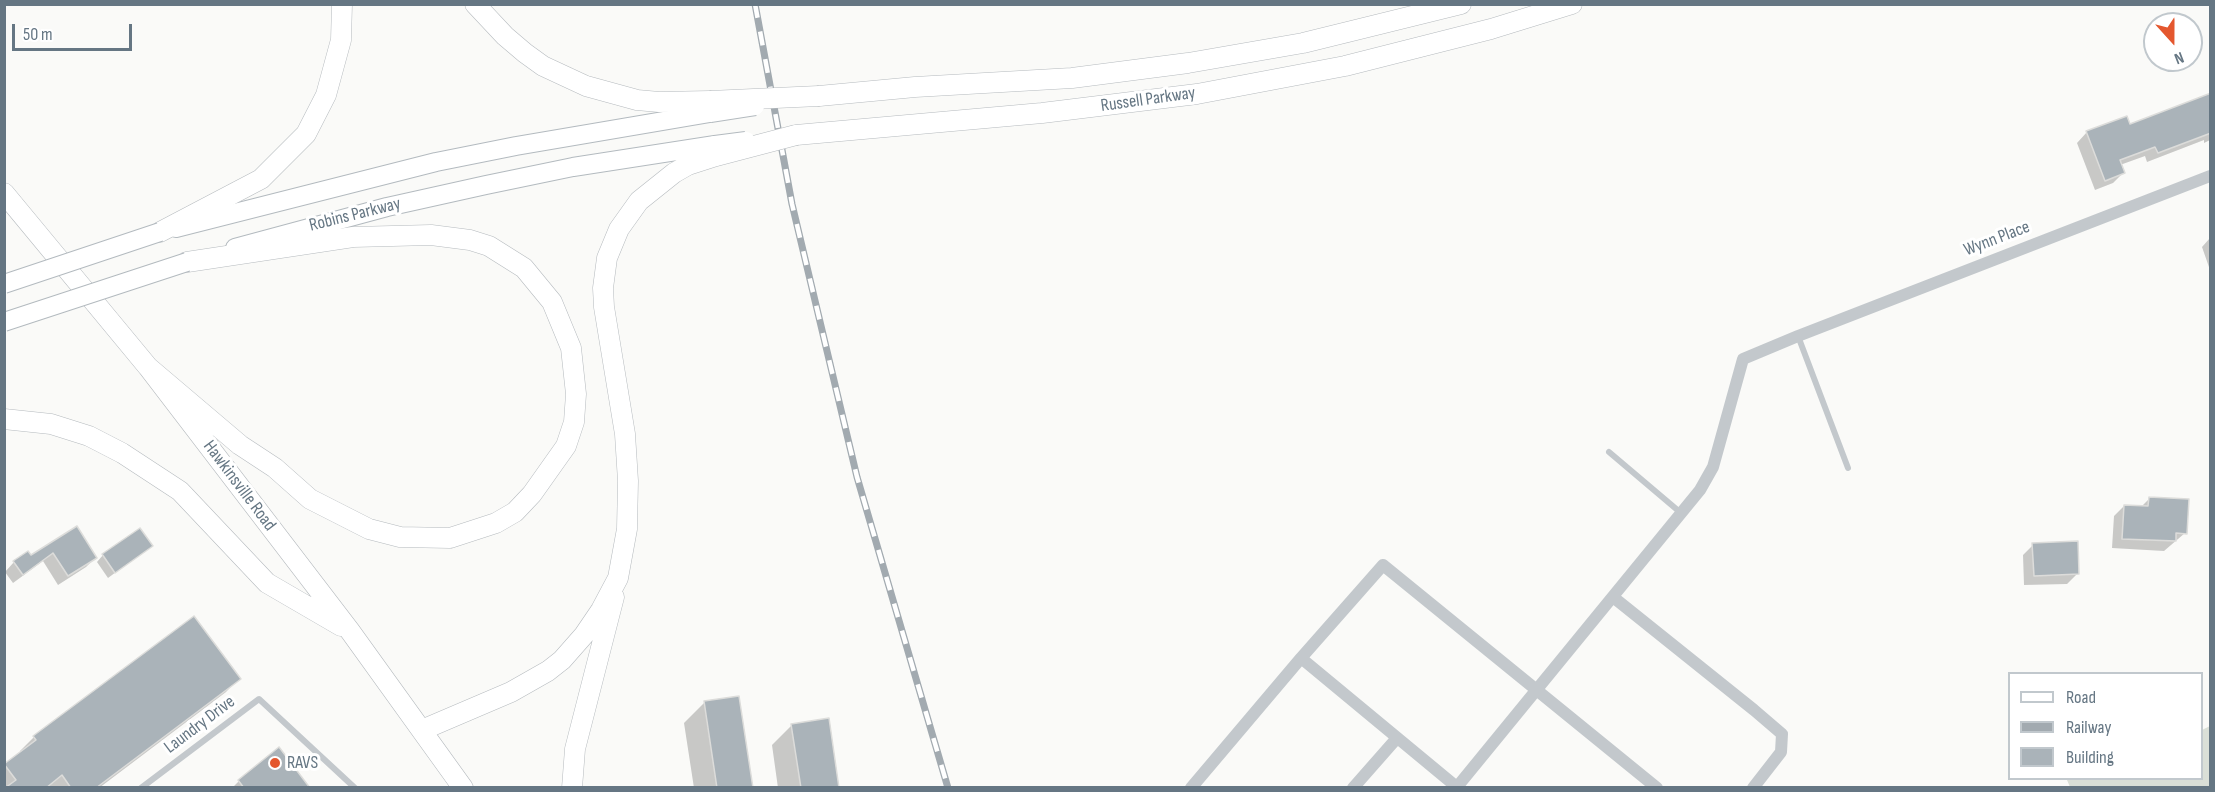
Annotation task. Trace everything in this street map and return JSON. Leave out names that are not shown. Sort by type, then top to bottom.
[{"type":"main road","points":[[160,232],[261,179],[306,134],[326,95],[341,40],[342,4]]},
{"type":"main road","name":"Russell Parkway","points":[[475,4],[504,36],[525,53],[552,70],[586,86],[637,100],[679,102],[710,107],[915,87],[1072,78],[1188,63],[1303,43],[1461,4]]},
{"type":"main road","name":"Russell Parkway","points":[[572,788],[575,749],[609,623],[627,529],[628,481],[625,434],[604,307],[603,288],[607,258],[619,230],[639,201],[674,173],[715,151],[796,135],[1052,112],[1197,94],[1345,66],[1491,29],[1572,4]]},
{"type":"main road","name":"Hawkinsville Road","points":[[6,192],[148,367],[350,631],[463,788]]},
{"type":"main road","points":[[148,367],[240,445],[275,468],[310,499],[369,529],[400,537],[450,538],[496,523],[514,512],[532,494],[566,446],[574,422],[576,394],[571,348],[552,302],[524,268],[489,246],[470,240],[431,235],[353,237],[187,262]]},
{"type":"main road","points":[[4,419],[51,424],[89,436],[122,453],[180,491],[267,583],[350,631]]},
{"type":"main road","points":[[422,730],[511,692],[548,671],[562,660],[584,635],[618,578]]},
{"type":"street","name":"Robins Parkway","points":[[4,284],[160,232],[436,162],[710,107]]},
{"type":"street","name":"Robins Parkway","points":[[4,322],[187,262],[387,207],[573,167],[715,151]]},
{"type":"street","name":"Wynn Place","points":[[1682,513],[1700,490],[1713,467],[1743,359],[2211,176]]},
{"type":"street","points":[[1301,658],[1457,787],[1682,513]]},
{"type":"street","points":[[1191,788],[1383,565],[1657,788]]},
{"type":"street","points":[[1613,597],[1782,734],[1781,752],[1753,788]]},
{"type":"street","points":[[1353,788],[1397,738]]},
{"type":"lane","points":[[1798,336],[1848,468]]},
{"type":"lane","points":[[1609,452],[1682,513]]},
{"type":"lane","name":"Laundry Drive","points":[[141,788],[259,699],[355,788]]},
{"type":"shaded area","points":[[2210,726],[2210,787],[2070,787],[2067,780],[2203,780],[2203,730]]},
{"type":"building","points":[[2211,93],[2211,133],[2158,153],[2155,147],[2120,160],[2125,173],[2105,181],[2086,131],[2127,116],[2130,124]]},
{"type":"building","points":[[2149,497],[2189,499],[2187,534],[2176,533],[2176,541],[2122,539],[2124,505],[2148,506]]},
{"type":"building","points":[[77,526],[97,558],[68,576],[53,553],[23,575],[13,561],[28,551],[31,555]]},
{"type":"building","points":[[140,528],[153,546],[115,573],[102,554]]},
{"type":"building","points":[[2078,541],[2079,574],[2034,576],[2032,543]]},
{"type":"building","points":[[194,616],[241,679],[96,788],[71,788],[62,775],[46,788],[5,788],[16,780],[4,764],[36,740],[33,736]]},
{"type":"building","points":[[739,696],[753,788],[717,788],[704,701]]},
{"type":"building","points":[[829,718],[839,788],[801,788],[791,724]]},
{"type":"building","name":"RAVS","points":[[279,747],[310,788],[244,788],[238,780]]},
{"type":"railway","points":[[755,4],[792,204],[857,477],[948,788]]},
{"type":"place","name":"RAVS","points":[[275,763]]}]
